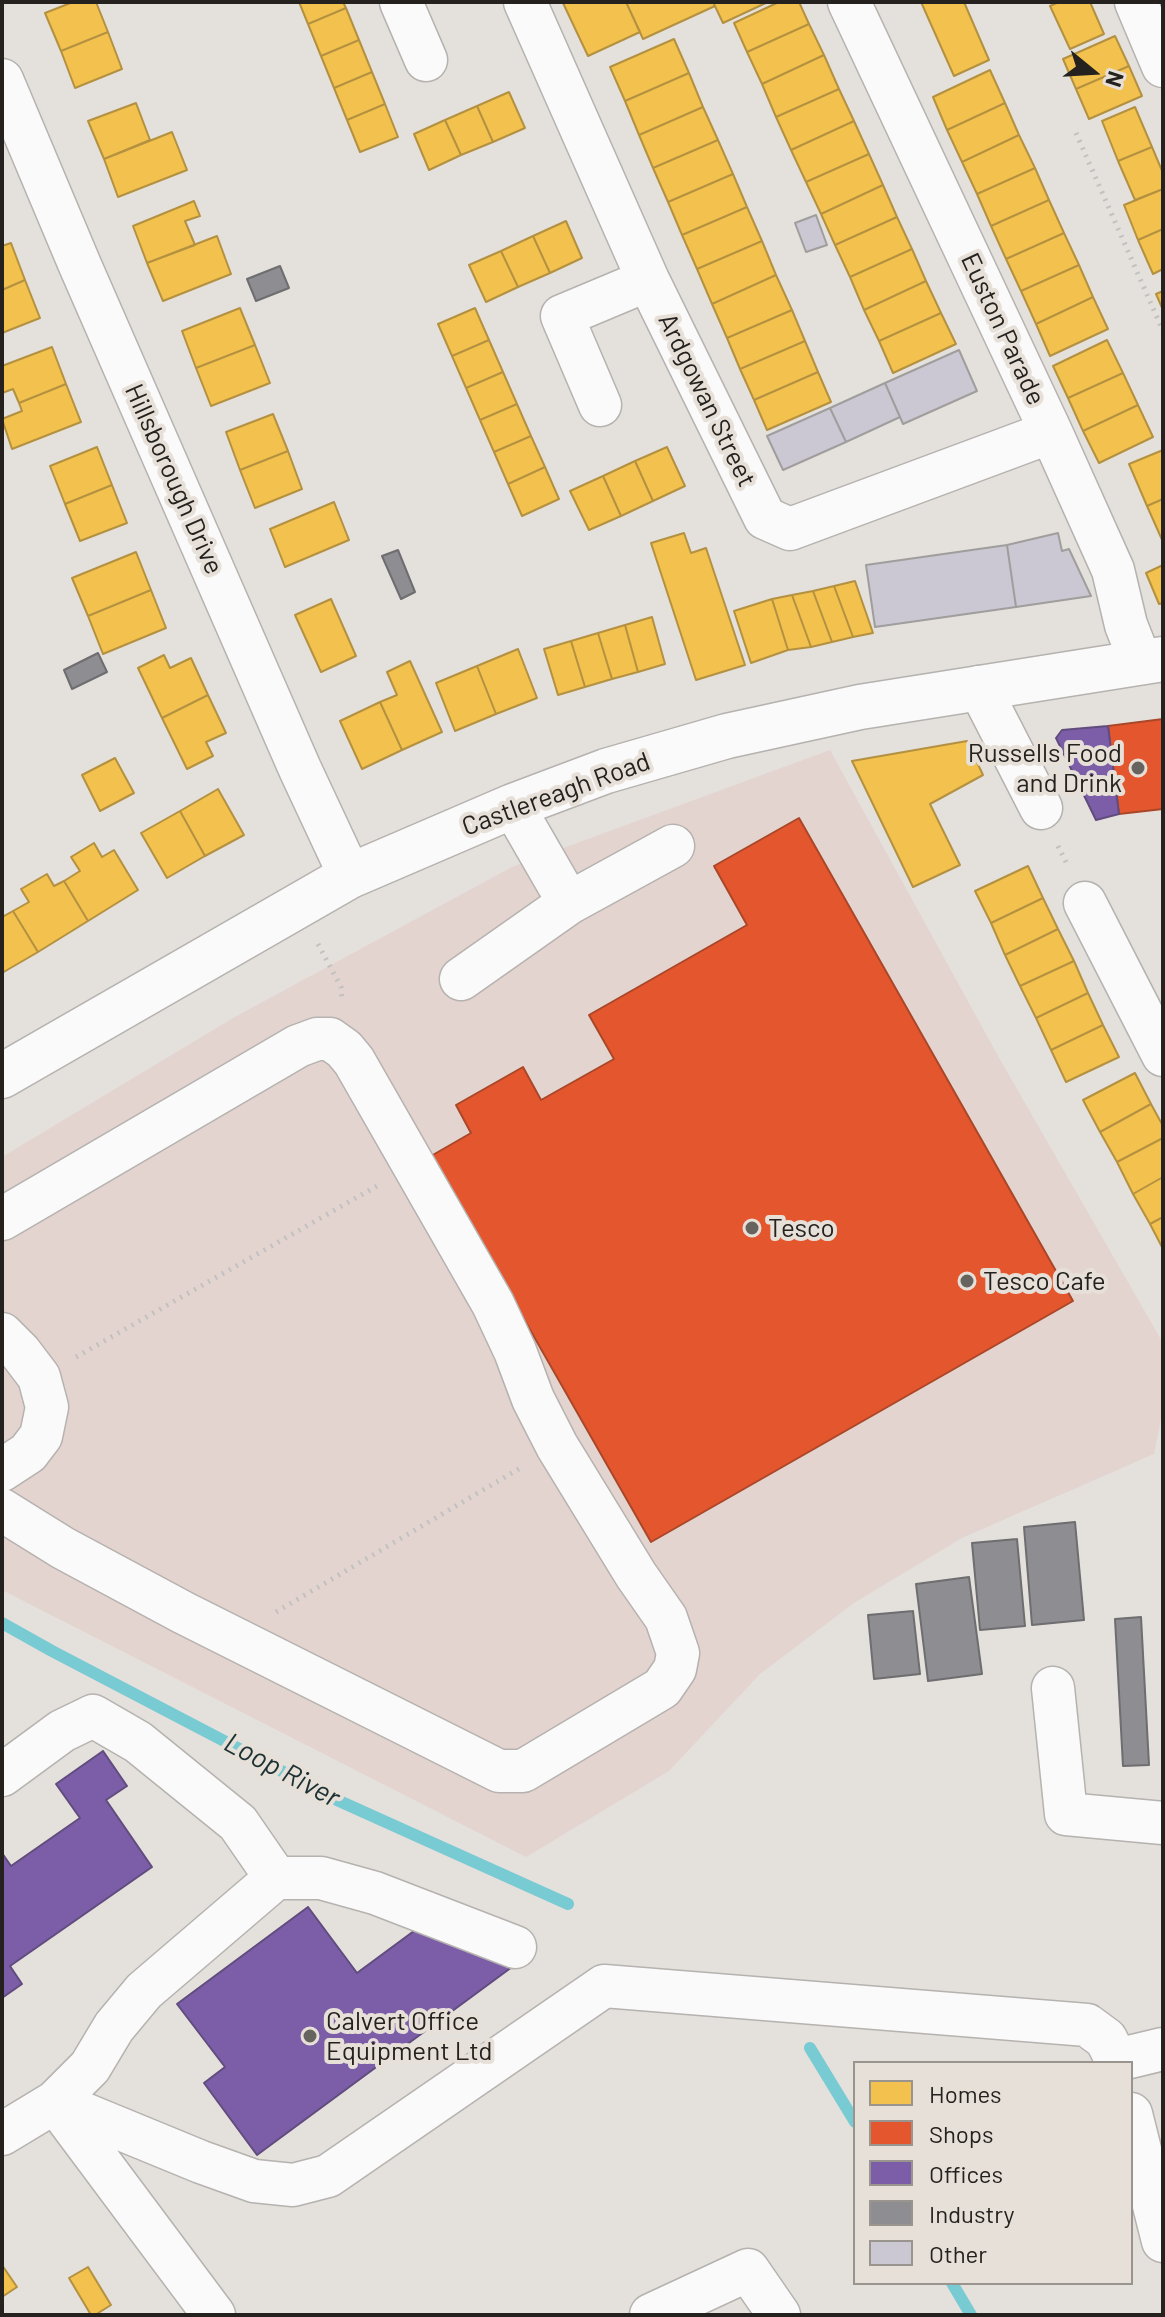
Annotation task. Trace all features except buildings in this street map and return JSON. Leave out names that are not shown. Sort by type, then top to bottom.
[{"type":"main road","name":"Castlereagh Road","points":[[4,1071],[350,876],[513,806],[606,771],[727,736],[860,707],[1152,661]]},
{"type":"street","points":[[401,2],[426,60]]},
{"type":"street","name":"Ardgowan Street","points":[[525,2],[648,280],[765,518],[790,529],[1051,432]]},
{"type":"street","name":"Euston Parade","points":[[849,2],[1113,570],[1126,625],[1152,661]]},
{"type":"street","points":[[1136,2],[1163,66]]},
{"type":"street","name":"Hillsborough Drive","points":[[2,80],[117,350],[350,876]]},
{"type":"street","points":[[600,405],[562,316],[648,280]]},
{"type":"street","points":[[979,687],[1041,808]]},
{"type":"street","points":[[513,806],[569,903]]},
{"type":"street","points":[[461,979],[569,903],[673,846]]},
{"type":"street","points":[[1085,903],[1163,1055]]},
{"type":"street","points":[[2,1219],[298,1046],[317,1039],[330,1039],[354,1061],[493,1304],[533,1399],[557,1446],[666,1618],[678,1653],[675,1669],[662,1688],[523,1771],[499,1771],[233,1638],[63,1548],[2,1510]]},
{"type":"street","points":[[2,1334],[39,1377],[47,1407],[41,1436],[28,1453],[2,1470]]},
{"type":"street","points":[[1053,1688],[1066,1814],[1163,1823]]},
{"type":"street","points":[[2,1775],[62,1731],[93,1716],[138,1742],[238,1823],[276,1878]]},
{"type":"street","points":[[2,2134],[55,2102],[90,2067],[114,2027],[144,1991],[276,1878],[321,1878],[375,1893],[515,1947]]},
{"type":"street","points":[[55,2102],[254,2181],[293,2185],[328,2176],[604,1986],[1087,2025],[1106,2039],[1117,2061]]},
{"type":"street","points":[[1121,2061],[1163,2049]]},
{"type":"street","points":[[55,2102],[214,2315]]},
{"type":"street","points":[[1133,2122],[1163,2241]]},
{"type":"street","points":[[651,2315],[748,2270],[779,2315]]},
{"type":"path","points":[[1076,133],[1163,331]]},
{"type":"path","points":[[1041,808],[1085,903]]},
{"type":"path","points":[[297,905],[341,987],[344,1049]]},
{"type":"path","points":[[39,1377],[413,1166]]},
{"type":"path","points":[[233,1638],[557,1446]]},
{"type":"shaded area","points":[[830,750],[998,1056],[1163,1343],[1163,1409],[1154,1454],[962,1538],[854,1603],[760,1674],[669,1771],[526,1857],[2,1590],[2,1157],[233,1018],[512,867]]},
{"type":"waterway","name":"Loop River","points":[[2,1623],[337,1800],[568,1904]]},
{"type":"waterway","name":"Loop River","points":[[810,2048],[853,2119]]},
{"type":"waterway","name":"Loop River","points":[[953,2285],[971,2315]]},
{"type":"place","name":"Russells Food and Drink","points":[[1138,768]]},
{"type":"place","name":"Tesco","points":[[752,1228]]},
{"type":"place","name":"Tesco Cafe","points":[[967,1281]]},
{"type":"place","name":"Calvert Office Equipment Ltd","points":[[310,2036]]}]
